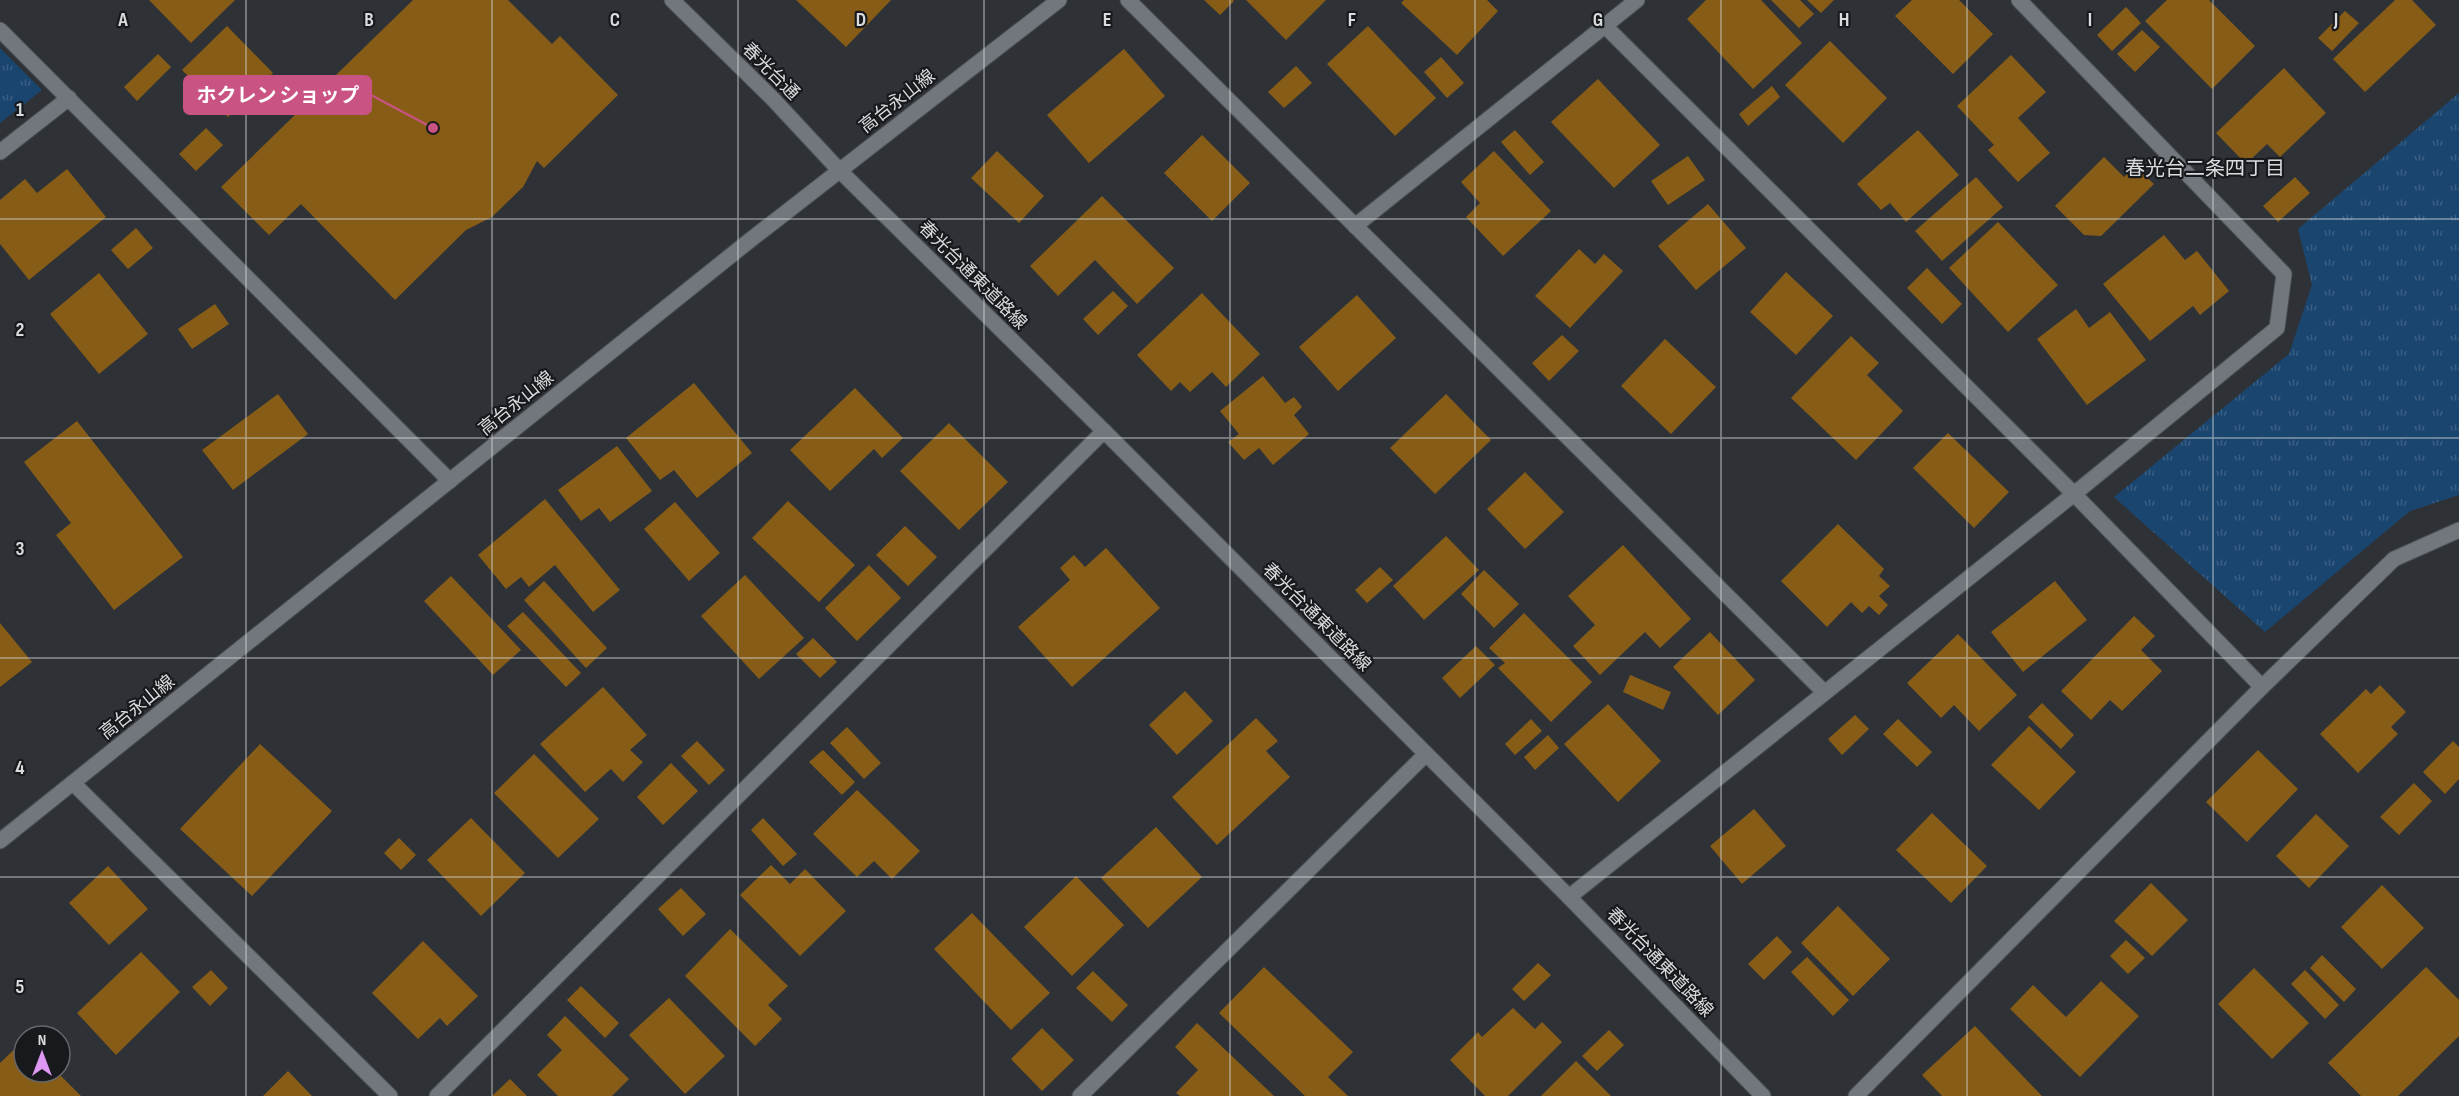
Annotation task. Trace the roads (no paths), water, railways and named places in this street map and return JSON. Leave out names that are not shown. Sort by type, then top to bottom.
[{"type":"street","name":"春光台通","points":[[672,0],[772,98],[840,171]]},
{"type":"street","name":"高台永山線","points":[[0,841],[749,241],[1059,0]]},
{"type":"street","points":[[1128,0],[1824,692]]},
{"type":"street","points":[[1355,226],[1637,0]]},
{"type":"street","points":[[1569,897],[2074,494],[2277,328],[2284,274],[2019,0]]},
{"type":"street","points":[[1605,26],[2074,494],[2262,687]]},
{"type":"street","points":[[0,30],[450,481]]},
{"type":"street","points":[[0,152],[69,98]]},
{"type":"street","name":"春光台通東道路線","points":[[840,171],[1104,431],[1569,897],[1762,1096]]},
{"type":"street","points":[[437,1096],[1104,431]]},
{"type":"street","points":[[1856,1096],[2262,687],[2394,559],[2459,530]]},
{"type":"street","points":[[1080,1096],[1426,754]]},
{"type":"street","points":[[73,783],[390,1096]]},
{"type":"place","name":"ホクレン ショップ","points":[[433,128]]},
{"type":"district","name":"春光台二条四丁目","points":[[2205,168]]}]
